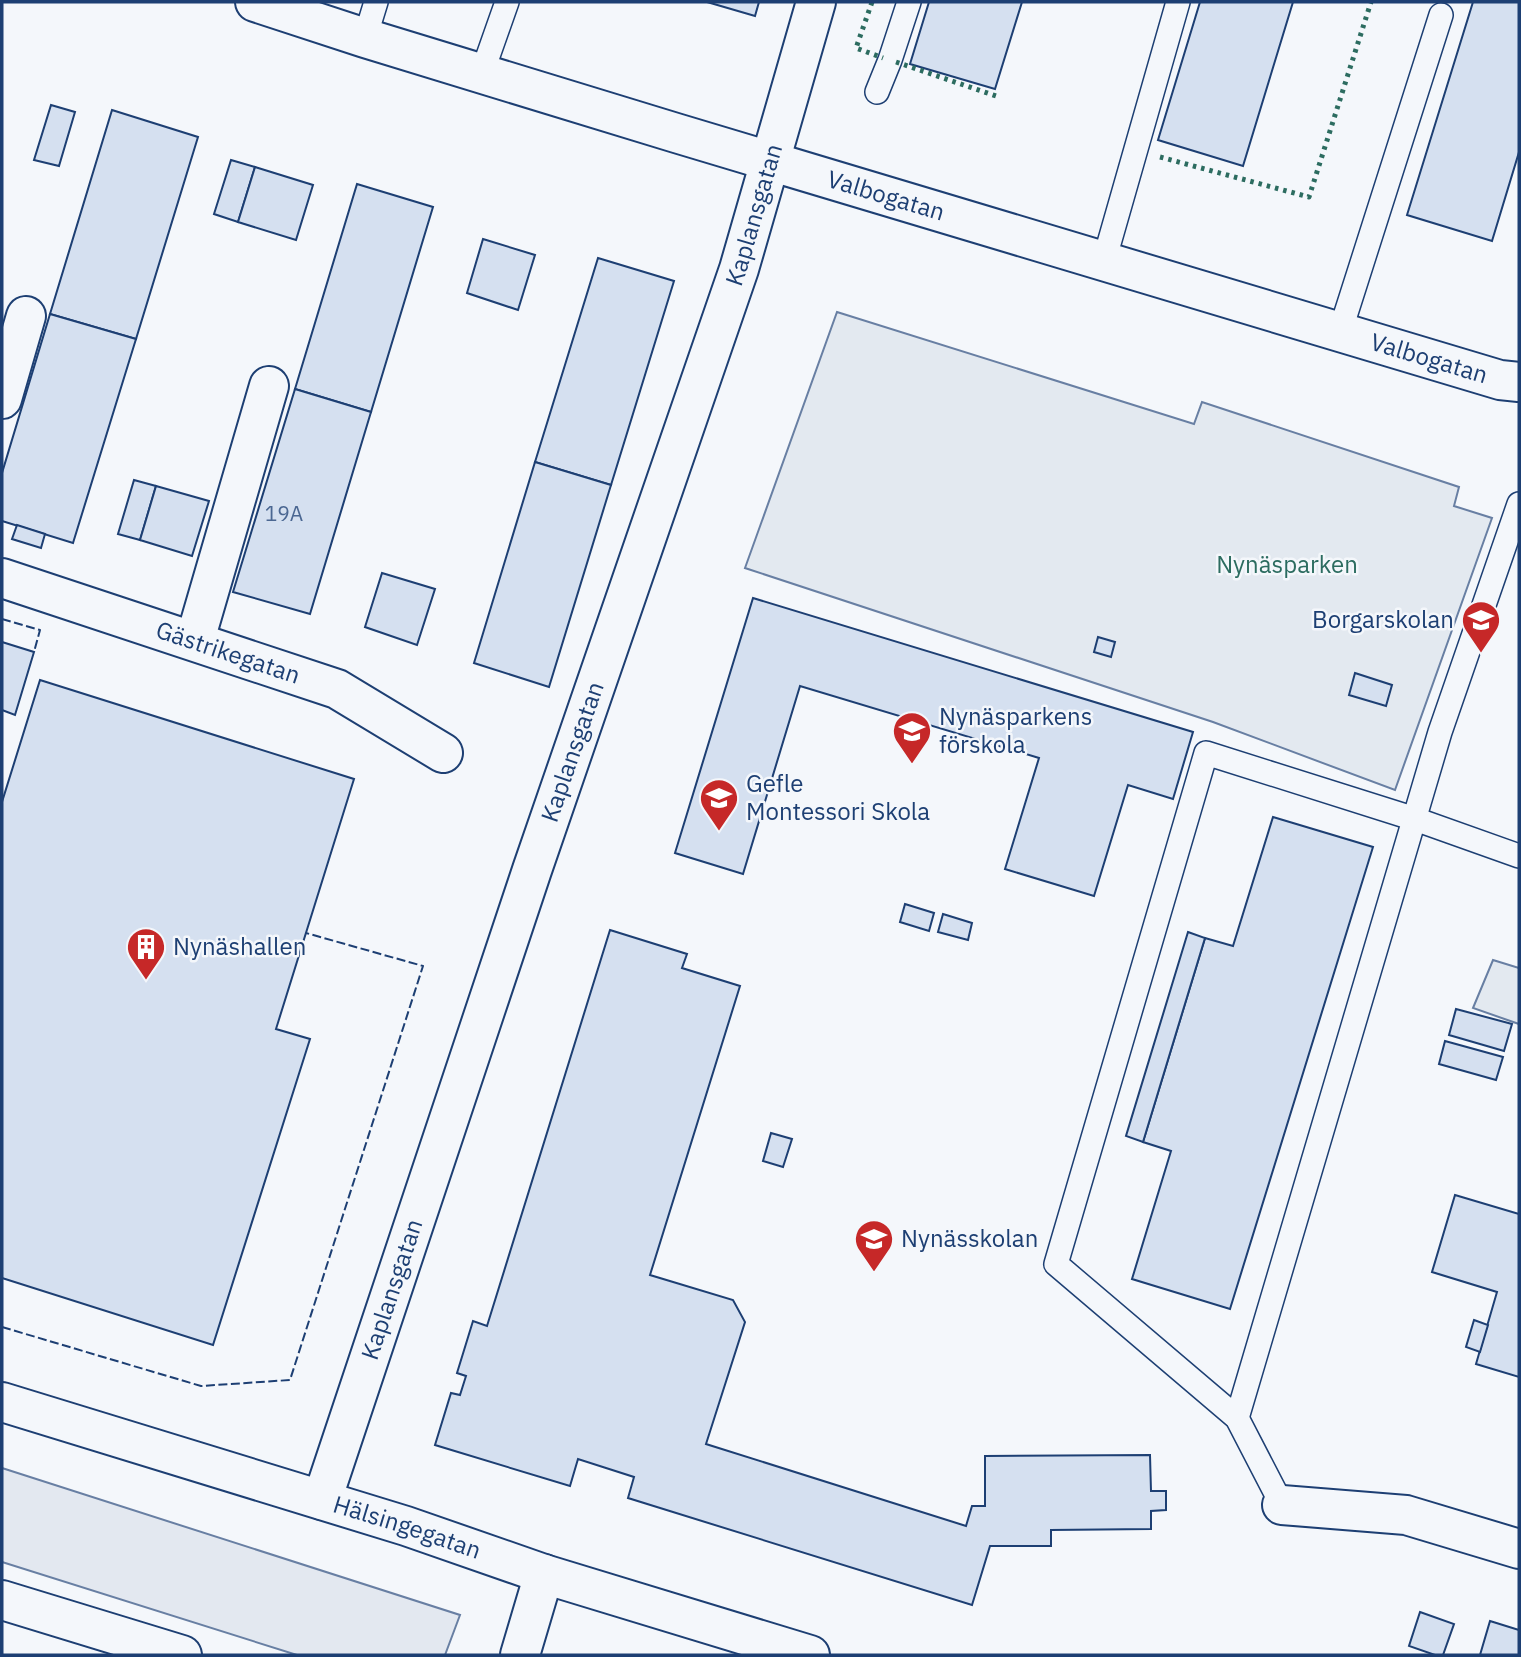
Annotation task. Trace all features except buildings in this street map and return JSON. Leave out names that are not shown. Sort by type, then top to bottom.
[{"type":"street","name":"Valbogatan","points":[[256,2],[365,38],[1104,261],[1500,380],[1519,382]]},
{"type":"street","name":"Kaplansgatan","points":[[323,1500],[533,870],[739,269],[817,2]]},
{"type":"street","points":[[2,399],[26,316]]},
{"type":"street","points":[[195,640],[269,386]]},
{"type":"street","name":"Gästrikegatan","points":[[2,578],[337,689],[443,753]]},
{"type":"street","name":"Hälsingegatan","points":[[2,1402],[323,1500],[544,1574],[810,1655]]},
{"type":"street","points":[[1282,1505],[1406,1515],[1519,1549]]},
{"type":"street","points":[[520,1655],[544,1574]]},
{"type":"street","points":[[2,1600],[183,1655]]},
{"type":"lane","points":[[365,38],[376,2]]},
{"type":"lane","points":[[482,73],[507,2]]},
{"type":"lane","points":[[877,92],[909,2]]},
{"type":"lane","points":[[1104,261],[1178,2]]},
{"type":"lane","points":[[1340,332],[1441,15]]},
{"type":"lane","points":[[1237,1418],[1440,732],[1519,504]]},
{"type":"lane","points":[[1282,1505],[1237,1418],[1056,1264],[1206,753],[1415,819],[1519,856]]},
{"type":"green space","name":"Nynäsparken","points":[[837,312],[1194,424],[1202,402],[1459,487],[1454,506],[1492,518],[1395,790],[1213,722],[745,568]]},
{"type":"green space","points":[[1493,960],[1519,968],[1519,1024],[1473,1008]]},
{"type":"shaded area","points":[[2,1468],[460,1615],[445,1655],[297,1655],[2,1562]]},
{"type":"hedge","points":[[872,2],[856,48],[883,58]]},
{"type":"hedge","points":[[1160,157],[1309,197],[1371,2]]},
{"type":"hedge","points":[[896,62],[999,97]]},
{"type":"fence","points":[[2,619],[40,630],[34,652]]},
{"type":"fence","points":[[2,1327],[201,1386],[290,1380],[423,966],[306,933]]},
{"type":"place","name":"Borgarskolan","points":[[1481,654]]},
{"type":"place","name":"Nynäsparkens förskola","points":[[912,765]]},
{"type":"place","name":"Gefle Montessori Skola","points":[[719,832]]},
{"type":"place","name":"Nynäshallen","points":[[146,981]]},
{"type":"place","name":"Nynässkolan","points":[[874,1273]]}]
